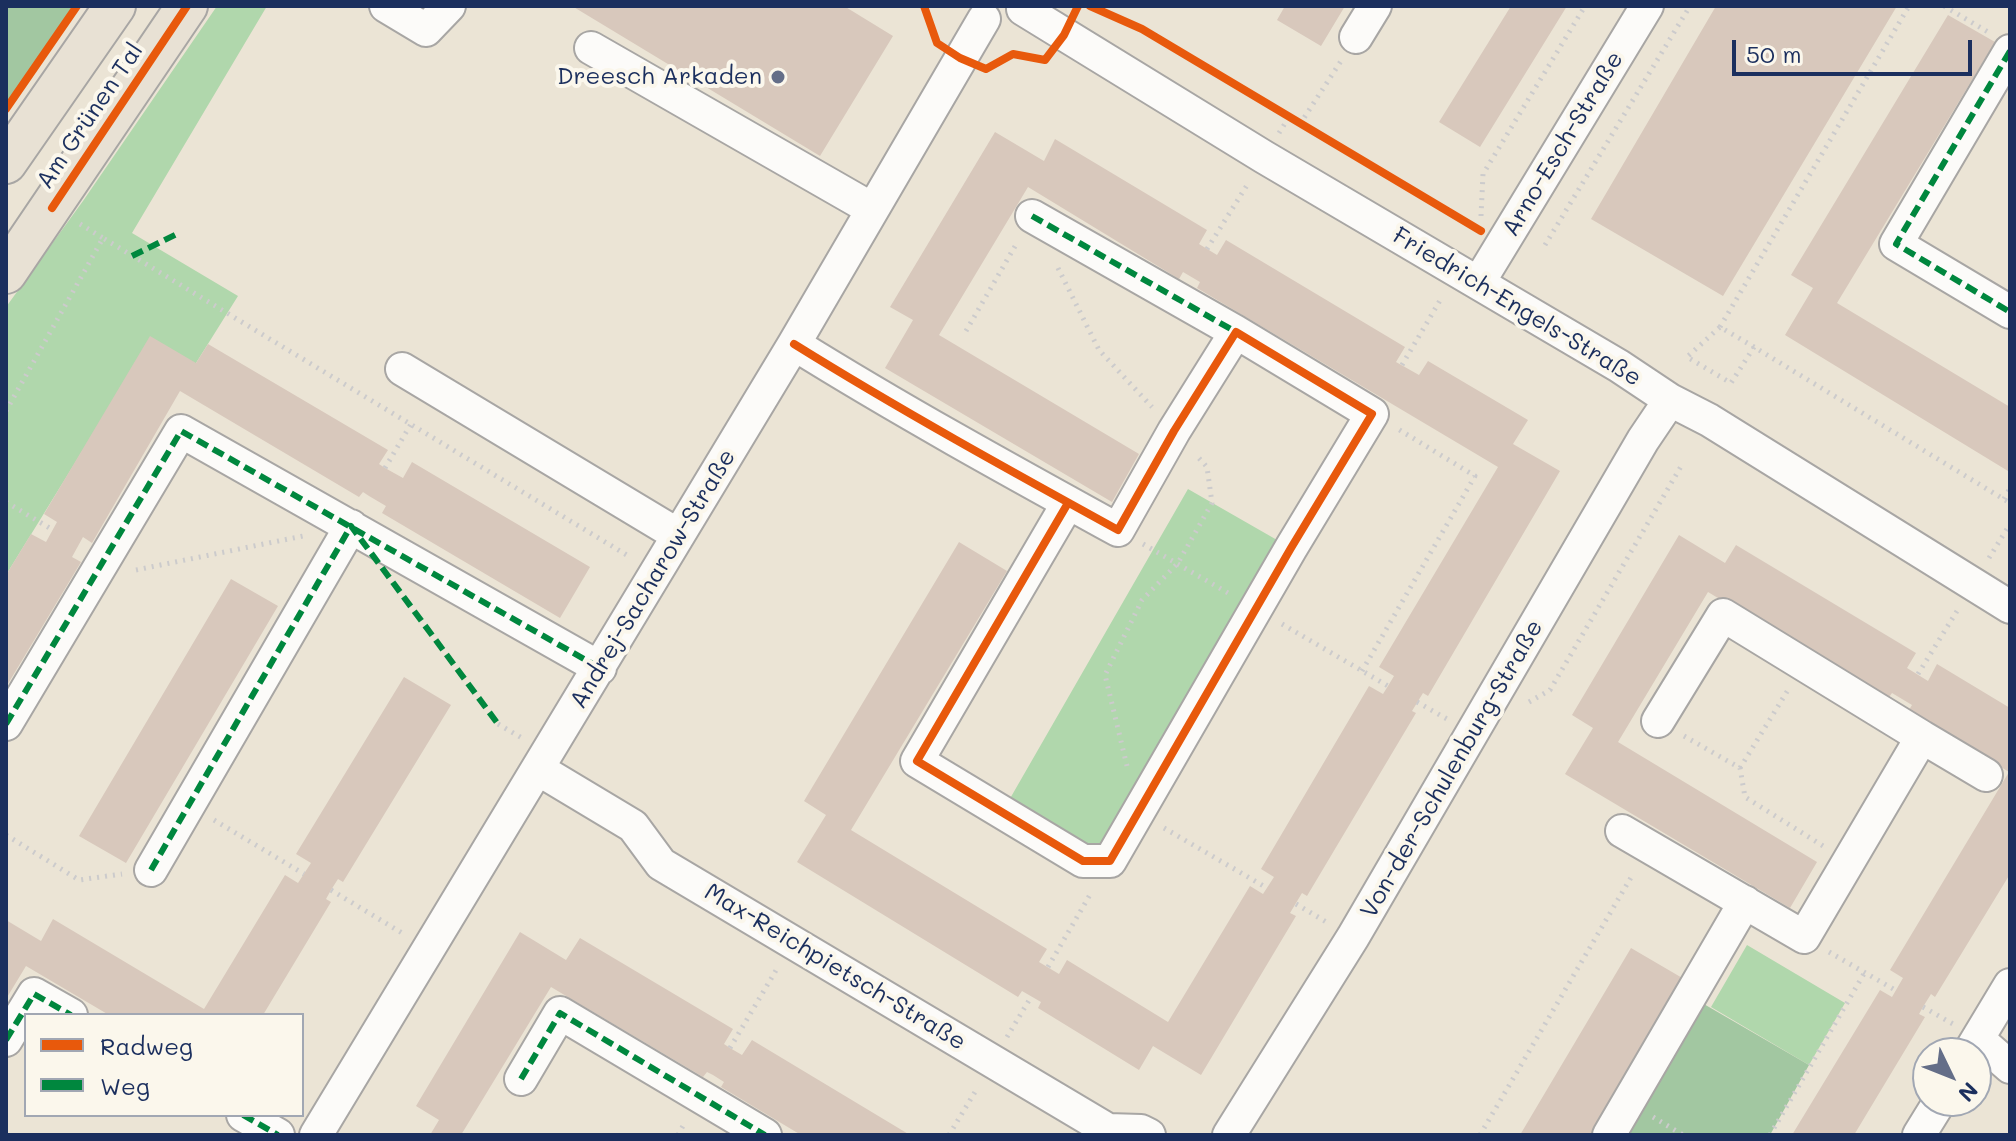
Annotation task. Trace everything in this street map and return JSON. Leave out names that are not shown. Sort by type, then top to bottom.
[{"type":"main road","name":"Am Grünen Tal","points":[[6,163],[115,6]]},
{"type":"main road","name":"Am Grünen Tal","points":[[6,273],[187,6]]},
{"type":"street","points":[[386,6],[426,30],[449,6]]},
{"type":"street","points":[[1356,37],[1375,6]]},
{"type":"street","name":"Arno-Esch-Straße","points":[[1469,276],[1647,6]]},
{"type":"street","name":"Friedrich-Engels-Straße","points":[[972,13],[998,20],[1024,8],[1264,157],[1469,276],[1670,400],[1723,428],[2010,607]]},
{"type":"street","name":"Andrej-Sacharow-Straße","points":[[316,1135],[794,344],[872,209],[972,13]]},
{"type":"street","points":[[2003,44],[1896,244],[2010,312]]},
{"type":"street","points":[[591,48],[872,209]]},
{"type":"street","points":[[1032,216],[1236,332],[1372,414],[1110,861],[1083,861],[917,761],[1068,503]]},
{"type":"street","points":[[794,344],[972,451],[1118,530],[1174,431],[1236,332]]},
{"type":"street","points":[[402,369],[678,535]]},
{"type":"street","name":"Von-der-Schulenburg-Straße","points":[[1229,1135],[1353,937],[1670,400]]},
{"type":"street","points":[[6,724],[181,431],[600,668]]},
{"type":"street","points":[[151,870],[351,526]]},
{"type":"street","points":[[1658,721],[1723,615],[1986,775]]},
{"type":"street","points":[[1636,839],[1804,937],[1922,737]]},
{"type":"street","name":"Max-Reichpietsch-Straße","points":[[538,769],[633,826],[661,864],[1108,1130],[1141,1131],[1149,1135]]},
{"type":"street","points":[[1609,1135],[1745,902]]},
{"type":"street","points":[[1992,1047],[2010,985]]},
{"type":"street","points":[[6,1040],[34,994],[67,1013]]},
{"type":"street","points":[[521,1079],[560,1013],[765,1135]]},
{"type":"street","points":[[246,1117],[278,1135]]},
{"type":"street","points":[[1919,1135],[1930,1117]]},
{"type":"path","points":[[1481,231],[1483,174],[1585,6]]},
{"type":"path","points":[[1545,245],[1690,6]]},
{"type":"path","points":[[1754,347],[1731,383],[1687,357],[1720,327],[1909,6]]},
{"type":"path","points":[[1944,6],[2003,44]]},
{"type":"path","points":[[1300,124],[1356,37]]},
{"type":"path","points":[[6,411],[103,238],[656,572]]},
{"type":"path","points":[[1402,365],[1469,276]]},
{"type":"path","points":[[1720,327],[2007,501],[2010,488]]},
{"type":"path","points":[[1362,671],[1475,476],[1372,414]]},
{"type":"path","points":[[385,468],[411,424]]},
{"type":"path","points":[[6,502],[53,530]]},
{"type":"path","points":[[103,560],[125,573],[351,526]]},
{"type":"path","points":[[1804,664],[1740,768],[1745,797],[1848,861]]},
{"type":"path","points":[[1658,721],[1740,768]]},
{"type":"path","points":[[189,805],[304,874]]},
{"type":"path","points":[[6,835],[79,880],[151,870]]},
{"type":"path","points":[[1480,1135],[1636,839]]},
{"type":"path","points":[[1048,967],[1110,861]]},
{"type":"path","points":[[331,890],[429,950]]},
{"type":"path","points":[[1804,937],[1895,990]]},
{"type":"path","points":[[730,1048],[793,942]]},
{"type":"path","points":[[1770,1135],[1865,972]]},
{"type":"path","points":[[1964,1122],[1966,1117]]},
{"type":"green space","points":[[6,6],[77,6],[6,109]]},
{"type":"green space","points":[[217,6],[267,6],[132,233],[238,296],[196,363],[83,450],[6,575],[6,307]]},
{"type":"green space","points":[[1188,489],[1291,548],[1110,861],[1008,802]]},
{"type":"green space","points":[[1747,945],[1845,1003],[1809,1065],[1711,1007]]},
{"type":"green space","points":[[1690,996],[1809,1065],[1770,1135],[1609,1135]]},
{"type":"building","name":"Dreesch Arkaden","points":[[572,6],[844,6],[893,36],[820,156]]},
{"type":"building","points":[[1285,6],[1345,6],[1321,46],[1277,20]]},
{"type":"building","points":[[1511,6],[1567,6],[1480,147],[1439,122]]},
{"type":"building","points":[[1716,6],[1897,6],[1723,296],[1591,219]]},
{"type":"building","points":[[1948,15],[1995,42],[1837,303],[2010,407],[2008,471],[1785,335],[1813,288],[1791,275]]},
{"type":"building","points":[[995,132],[1044,161],[1055,139],[1207,230],[1199,244],[1217,255],[1226,240],[1405,347],[1396,362],[1419,375],[1428,361],[1528,420],[1513,444],[1560,471],[1428,696],[1423,693],[1412,711],[1416,713],[1307,896],[1302,893],[1290,913],[1296,916],[1201,1075],[1153,1046],[1139,1070],[1038,1008],[1041,1002],[1022,991],[1018,997],[797,862],[826,815],[804,801],[959,542],[1007,571],[851,830],[1047,949],[1039,962],[1059,974],[1067,960],[1168,1022],[1250,886],[1263,894],[1274,877],[1261,869],[1369,686],[1383,694],[1394,676],[1379,667],[1498,467],[1197,288],[1200,282],[1183,272],[1179,279],[1028,187],[939,335],[1139,454],[1112,502],[885,368],[913,320],[890,307]]},
{"type":"building","points":[[150,336],[196,363],[208,344],[388,450],[379,464],[385,468],[403,478],[412,462],[590,567],[560,618],[382,513],[386,506],[363,492],[359,497],[180,391],[92,543],[83,537],[72,557],[81,562],[6,687],[6,575],[31,534],[46,542],[57,522],[44,514]]},
{"type":"building","points":[[1679,535],[1725,563],[1736,545],[1916,653],[1907,668],[1928,681],[1937,664],[2010,708],[2010,874],[1935,997],[1931,994],[1923,1007],[1919,1014],[1925,1017],[1854,1135],[1792,1135],[1880,990],[1892,997],[1903,978],[1890,970],[2009,772],[1909,710],[1912,705],[1892,693],[1887,700],[1708,592],[1618,742],[1817,862],[1790,908],[1565,774],[1593,728],[1572,715]]},
{"type":"building","points":[[231,579],[278,606],[126,863],[79,836]]},
{"type":"building","points":[[404,677],[451,705],[343,882],[338,879],[331,890],[326,899],[331,902],[264,1013],[106,1013],[26,966],[6,999],[6,920],[41,941],[53,919],[204,1009],[285,875],[298,883],[311,863],[296,854]]},
{"type":"building","points":[[520,932],[566,960],[580,938],[733,1029],[724,1044],[730,1048],[742,1055],[752,1040],[910,1135],[801,1135],[721,1087],[724,1082],[713,1075],[707,1072],[703,1077],[551,987],[461,1135],[430,1135],[439,1120],[416,1106]]},
{"type":"building","points":[[1631,948],[1684,979],[1592,1135],[1520,1135]]},
{"type":"marked path","points":[[2010,51],[1896,244],[2010,312]]},
{"type":"marked path","points":[[1032,216],[1236,332]]},
{"type":"marked path","points":[[132,256],[179,233]]},
{"type":"marked path","points":[[6,724],[181,431],[600,668]]},
{"type":"marked path","points":[[151,870],[351,526],[498,724]]},
{"type":"marked path","points":[[6,1040],[34,994],[67,1013]]},
{"type":"marked path","points":[[521,1079],[560,1013],[765,1135]]},
{"type":"marked path","points":[[246,1117],[278,1135]]},
{"type":"cycle path","points":[[6,109],[77,6]]},
{"type":"cycle path","points":[[52,208],[187,6]]},
{"type":"cycle path","points":[[924,6],[937,43],[960,58],[986,69],[1013,54],[1045,60],[1064,35],[1078,6]]},
{"type":"cycle path","points":[[1090,6],[1142,29],[1481,231]]},
{"type":"cycle path","points":[[794,344],[914,416],[1118,530],[1174,431],[1236,332],[1372,414],[1110,861],[1083,861],[917,761],[1068,503]]},
{"type":"place","name":"Dreesch Arkaden","points":[[778,77]]}]
